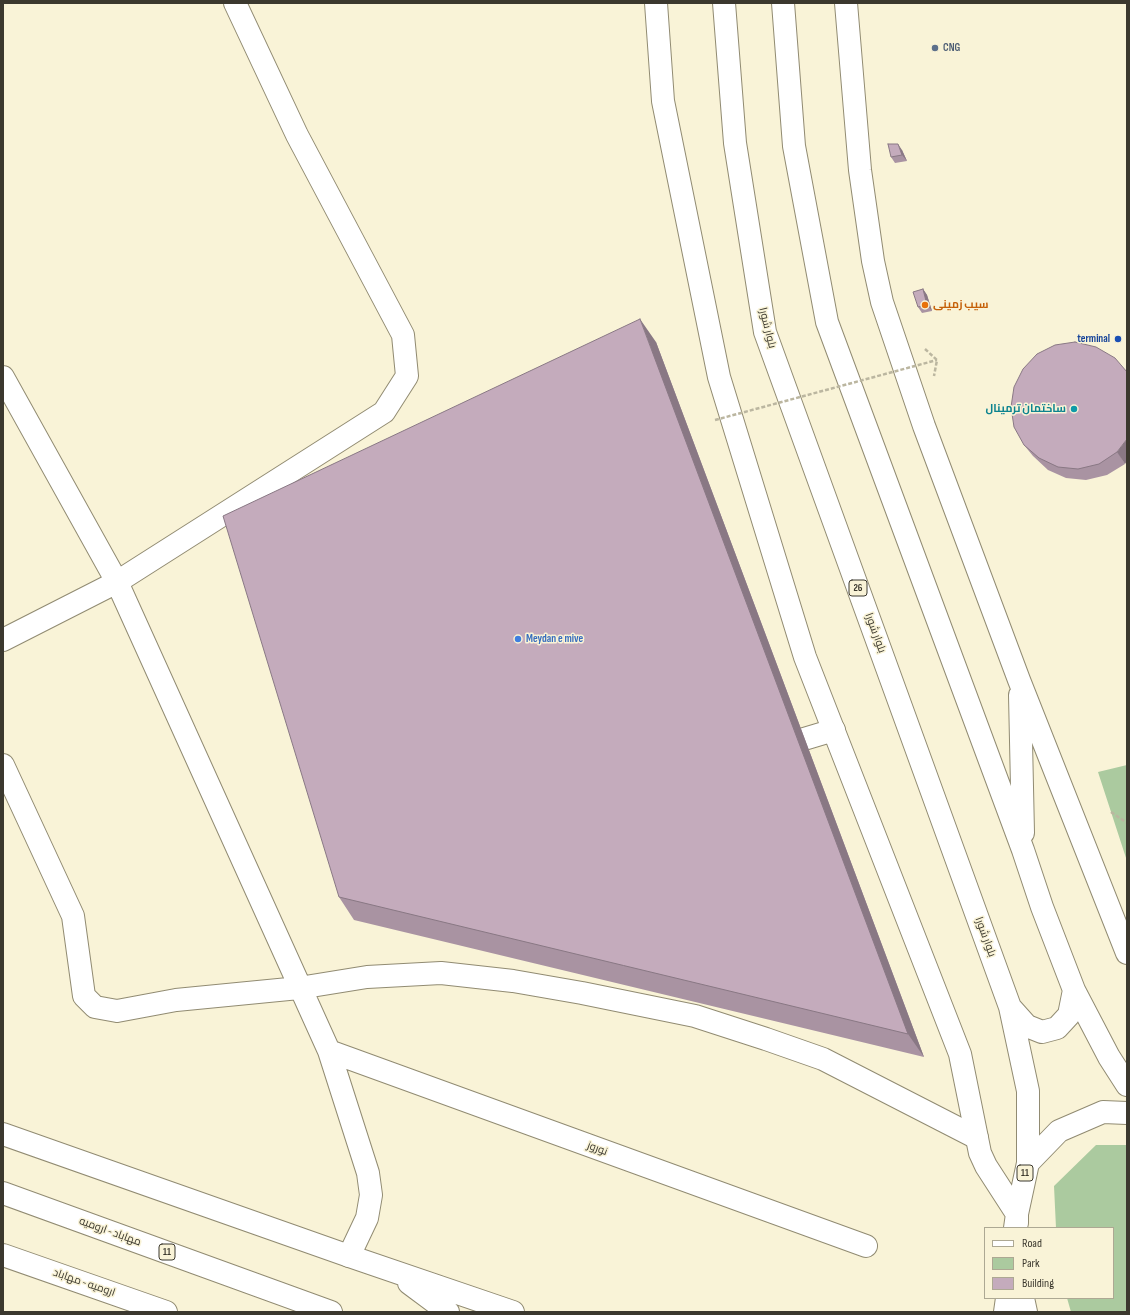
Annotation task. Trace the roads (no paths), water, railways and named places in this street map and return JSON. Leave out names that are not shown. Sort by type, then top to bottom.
[{"type":"main road","points":[[3,640],[117,582],[384,412],[407,376],[403,335],[297,135],[235,3]]},
{"type":"main road","points":[[656,3],[663,100],[719,377],[805,657],[960,1054],[980,1153],[1017,1223]]},
{"type":"main road","name":"بلوار شورا","points":[[724,3],[735,143],[766,332],[1010,1007],[1028,1091],[1028,1163]]},
{"type":"main road","points":[[783,3],[794,146],[826,322],[1074,990],[1109,1057],[1127,1085]]},
{"type":"main road","points":[[846,3],[860,170],[873,261],[882,302],[924,426],[1019,680],[1127,953]]},
{"type":"main road","points":[[3,377],[117,582],[299,988],[329,1051],[368,1173],[371,1195],[367,1218],[349,1256]]},
{"type":"main road","points":[[1019,680],[1023,850]]},
{"type":"main road","points":[[804,739],[834,730]]},
{"type":"main road","points":[[3,765],[73,916],[84,996],[95,1007],[117,1011],[176,1000],[299,988],[367,977],[441,973],[513,981],[582,993],[695,1016],[823,1060],[977,1138]]},
{"type":"main road","points":[[1010,1007],[1027,1026],[1042,1032],[1057,1028],[1069,1015],[1074,990]]},
{"type":"main road","name":"نوروز","points":[[329,1051],[866,1246]]},
{"type":"main road","name":"11","points":[[1017,1223],[1028,1163],[1059,1131],[1103,1112],[1127,1113]]},
{"type":"main road","points":[[3,1134],[513,1312]]},
{"type":"main road","name":"مهاباد - ارومیه","points":[[3,1193],[330,1312]]},
{"type":"main road","name":"ارومیه - مهاباد","points":[[3,1255],[166,1312]]},
{"type":"main road","points":[[392,1271],[448,1312]]},
{"type":"main road","points":[[1005,1312],[1007,1299]]},
{"type":"main road","points":[[1023,1299],[1026,1312]]},
{"type":"place","name":"CNG","points":[[935,48]]},
{"type":"place","name":"سیب زمینی","points":[[925,305]]},
{"type":"place","name":"terminal","points":[[1118,339]]},
{"type":"place","name":"ساختمان ترمینال","points":[[1074,409]]},
{"type":"place","name":"Meydan e mive","points":[[518,639]]}]
